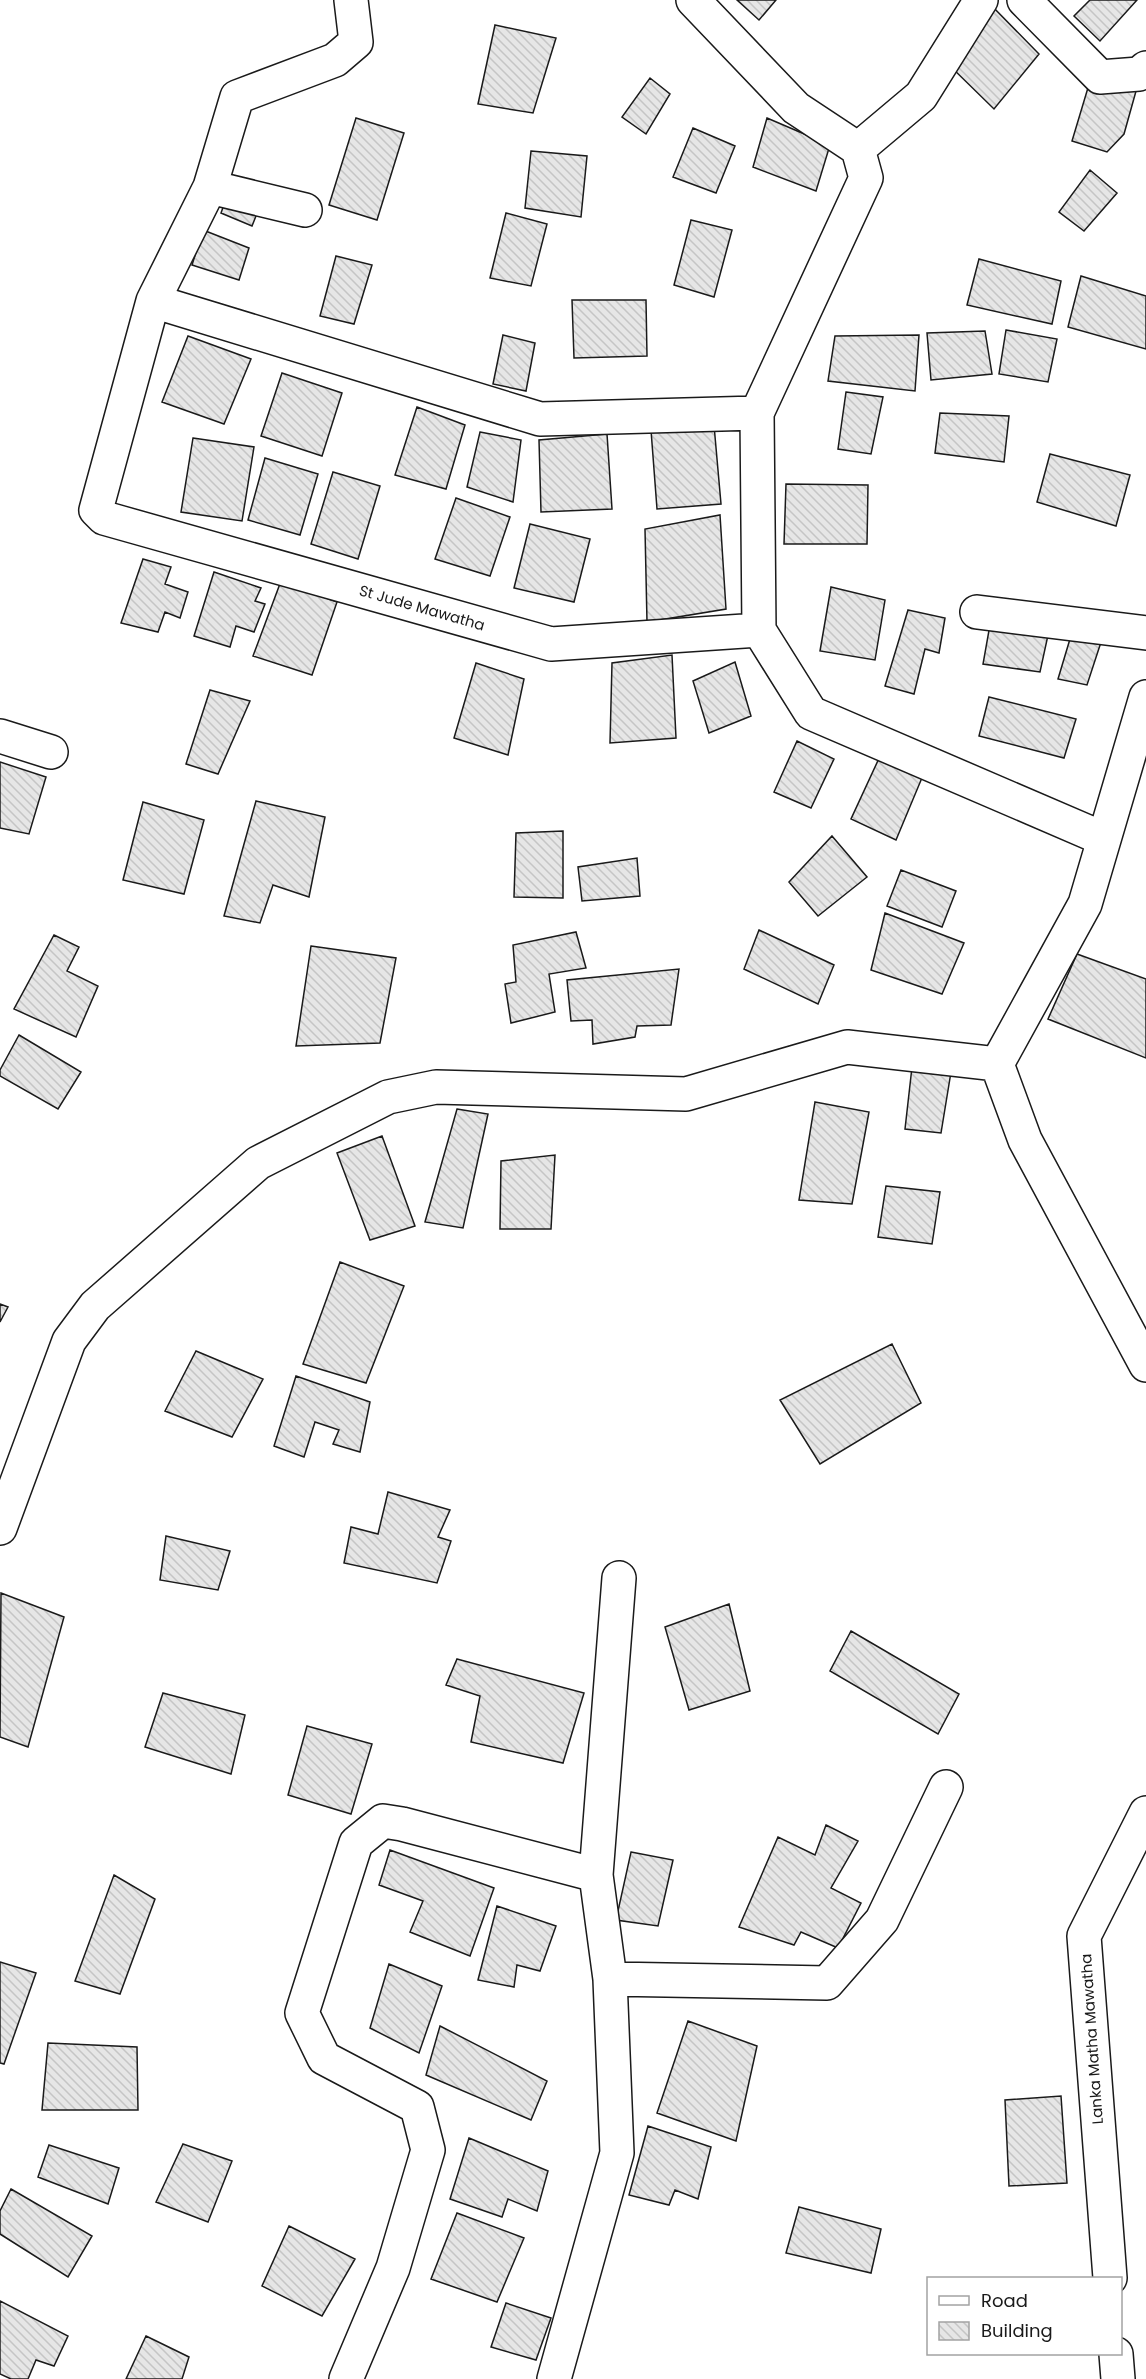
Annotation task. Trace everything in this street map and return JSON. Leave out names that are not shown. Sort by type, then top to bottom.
[{"type":"street","points":[[351,0],[356,42],[335,60],[237,97],[210,187],[153,301],[540,419],[757,412]]},
{"type":"street","points":[[693,0],[796,108],[858,149],[866,178],[757,412],[759,630],[811,713],[1104,839]]},
{"type":"street","points":[[858,149],[921,96],[981,0]]},
{"type":"street","points":[[1024,0],[1100,77],[1139,74],[1146,68]]},
{"type":"street","points":[[210,187],[305,210]]},
{"type":"street","name":"St Jude Mawatha","points":[[153,301],[96,510],[104,518],[551,644],[759,630]]},
{"type":"street","points":[[977,612],[1146,633]]},
{"type":"street","points":[[1146,697],[1085,904],[997,1064],[1025,1140],[1146,1365]]},
{"type":"street","points":[[0,736],[51,752]]},
{"type":"street","points":[[0,1528],[69,1341],[94,1306],[258,1162],[388,1097],[436,1088],[686,1094],[847,1047],[997,1064]]},
{"type":"street","points":[[554,2379],[617,2153],[610,1979],[596,1875],[619,1578]]},
{"type":"street","points":[[610,1979],[827,1983],[882,1920],[946,1787]]},
{"type":"street","name":"Lanka Matha Mawatha","points":[[1110,2277],[1084,1936],[1146,1813]]},
{"type":"street","points":[[346,2379],[393,2268],[428,2151],[417,2107],[324,2058],[302,2013],[356,1843],[383,1821],[596,1875]]},
{"type":"street","points":[[1116,2355],[1118,2379]]},
{"type":"building","points":[[737,0],[776,0],[759,20]]},
{"type":"building","points":[[1090,0],[1137,0],[1100,41],[1074,16]]},
{"type":"building","points":[[990,4],[1039,54],[994,109],[948,64]]},
{"type":"building","points":[[495,25],[556,38],[533,113],[478,104]]},
{"type":"building","points":[[650,78],[670,94],[646,134],[622,117]]},
{"type":"building","points":[[1090,81],[1138,84],[1124,134],[1107,152],[1072,141]]},
{"type":"building","points":[[356,118],[404,133],[377,220],[329,205]]},
{"type":"building","points":[[767,118],[830,145],[816,191],[753,167]]},
{"type":"building","points":[[693,128],[735,146],[716,193],[673,177]]},
{"type":"building","points":[[531,151],[587,156],[581,217],[525,208]]},
{"type":"building","points":[[1090,170],[1117,193],[1084,231],[1059,212]]},
{"type":"building","points":[[226,199],[258,211],[252,226],[221,213]]},
{"type":"building","points":[[506,213],[547,224],[531,286],[490,278]]},
{"type":"building","points":[[691,220],[732,230],[714,297],[674,285]]},
{"type":"building","points":[[203,230],[249,248],[239,280],[192,265]]},
{"type":"building","points":[[336,256],[372,265],[354,324],[320,316]]},
{"type":"building","points":[[979,259],[1061,281],[1052,324],[967,305]]},
{"type":"building","points":[[1081,276],[1146,296],[1146,349],[1068,327]]},
{"type":"building","points":[[572,300],[646,300],[647,356],[574,358]]},
{"type":"building","points":[[1006,330],[1057,339],[1048,382],[999,374]]},
{"type":"building","points":[[985,331],[992,374],[931,380],[927,333]]},
{"type":"building","points":[[503,335],[535,343],[526,391],[493,384]]},
{"type":"building","points":[[919,335],[915,391],[828,381],[835,336]]},
{"type":"building","points":[[188,336],[251,359],[224,424],[162,402]]},
{"type":"building","points":[[282,373],[342,393],[322,456],[261,436]]},
{"type":"building","points":[[846,392],[883,397],[871,454],[838,449]]},
{"type":"building","points":[[417,407],[465,425],[446,489],[395,475]]},
{"type":"building","points":[[940,413],[1009,416],[1004,462],[935,453]]},
{"type":"building","points":[[714,425],[721,504],[657,509],[651,430]]},
{"type":"building","points":[[480,432],[521,440],[513,502],[467,487]]},
{"type":"building","points":[[607,434],[612,509],[541,512],[539,440]]},
{"type":"building","points":[[193,438],[254,447],[242,521],[181,512]]},
{"type":"building","points":[[1050,454],[1130,475],[1116,526],[1037,502]]},
{"type":"building","points":[[265,458],[318,474],[300,535],[248,520]]},
{"type":"building","points":[[333,472],[380,486],[358,559],[311,544]]},
{"type":"building","points":[[786,484],[868,485],[867,544],[784,544]]},
{"type":"building","points":[[456,498],[510,517],[490,576],[435,559]]},
{"type":"building","points":[[720,515],[726,609],[647,622],[645,529]]},
{"type":"building","points":[[530,524],[590,539],[574,602],[514,588]]},
{"type":"building","points":[[143,559],[171,567],[165,584],[188,592],[180,618],[165,612],[158,632],[121,623]]},
{"type":"building","points":[[214,572],[261,588],[255,601],[265,604],[254,632],[236,626],[230,647],[194,636]]},
{"type":"building","points":[[281,581],[337,602],[312,675],[253,656]]},
{"type":"building","points":[[831,587],[885,600],[875,660],[820,651]]},
{"type":"building","points":[[908,610],[945,618],[939,653],[925,649],[914,694],[885,686]]},
{"type":"building","points":[[991,619],[1050,626],[1040,672],[983,664]]},
{"type":"building","points":[[1073,629],[1103,636],[1087,685],[1058,679]]},
{"type":"building","points":[[672,655],[676,738],[610,743],[612,663]]},
{"type":"building","points":[[735,662],[751,716],[709,733],[693,681]]},
{"type":"building","points":[[476,663],[524,679],[508,755],[454,738]]},
{"type":"building","points":[[210,690],[250,701],[218,774],[186,764]]},
{"type":"building","points":[[989,697],[1076,719],[1064,758],[979,736]]},
{"type":"building","points":[[797,741],[834,759],[811,808],[774,792]]},
{"type":"building","points":[[881,754],[924,773],[896,840],[851,819]]},
{"type":"building","points":[[0,762],[46,777],[29,834],[0,828]]},
{"type":"building","points":[[256,801],[325,817],[309,897],[273,885],[260,923],[224,916]]},
{"type":"building","points":[[143,802],[204,820],[184,894],[123,880]]},
{"type":"building","points":[[563,831],[563,898],[514,897],[516,833]]},
{"type":"building","points":[[832,836],[867,877],[818,916],[789,882]]},
{"type":"building","points":[[637,858],[640,896],[582,901],[578,867]]},
{"type":"building","points":[[901,870],[956,891],[942,927],[887,906]]},
{"type":"building","points":[[885,913],[964,943],[942,994],[871,970]]},
{"type":"building","points":[[759,930],[834,965],[818,1004],[744,969]]},
{"type":"building","points":[[576,932],[586,968],[549,974],[555,1012],[511,1023],[505,984],[516,982],[513,945]]},
{"type":"building","points":[[54,935],[79,947],[67,971],[98,986],[76,1037],[14,1009]]},
{"type":"building","points":[[311,946],[396,958],[380,1043],[296,1046]]},
{"type":"building","points":[[1077,954],[1146,979],[1146,1058],[1048,1019]]},
{"type":"building","points":[[679,969],[671,1025],[637,1026],[635,1037],[593,1044],[592,1020],[571,1021],[567,980]]},
{"type":"building","points":[[19,1035],[81,1072],[58,1109],[0,1076],[0,1070]]},
{"type":"building","points":[[912,1067],[951,1072],[941,1133],[905,1129]]},
{"type":"building","points":[[815,1102],[869,1112],[852,1204],[799,1200]]},
{"type":"building","points":[[457,1109],[488,1114],[463,1228],[425,1222]]},
{"type":"building","points":[[382,1136],[415,1226],[370,1240],[337,1153]]},
{"type":"building","points":[[555,1155],[551,1229],[500,1229],[501,1161]]},
{"type":"building","points":[[886,1186],[940,1192],[932,1244],[878,1237]]},
{"type":"building","points":[[340,1262],[404,1286],[366,1383],[303,1364]]},
{"type":"building","points":[[0,1304],[8,1307],[0,1322]]},
{"type":"building","points":[[892,1344],[921,1403],[820,1464],[780,1400]]},
{"type":"building","points":[[196,1351],[263,1379],[232,1437],[165,1411]]},
{"type":"building","points":[[296,1376],[370,1402],[360,1452],[333,1444],[339,1430],[315,1422],[304,1457],[274,1446]]},
{"type":"building","points":[[388,1492],[450,1510],[438,1537],[451,1541],[437,1583],[344,1563],[351,1527],[378,1534]]},
{"type":"building","points":[[166,1536],[230,1551],[218,1590],[160,1580]]},
{"type":"building","points":[[1,1593],[64,1617],[28,1747],[0,1737]]},
{"type":"building","points":[[729,1604],[750,1691],[689,1710],[665,1627]]},
{"type":"building","points":[[851,1631],[959,1694],[938,1734],[830,1671]]},
{"type":"building","points":[[457,1659],[584,1693],[563,1763],[471,1742],[480,1696],[446,1685]]},
{"type":"building","points":[[163,1693],[245,1715],[231,1774],[145,1747]]},
{"type":"building","points":[[307,1726],[372,1744],[351,1814],[288,1795]]},
{"type":"building","points":[[826,1825],[858,1841],[831,1888],[861,1903],[838,1948],[801,1932],[794,1945],[739,1927],[778,1837],[815,1855]]},
{"type":"building","points":[[390,1850],[494,1888],[470,1956],[410,1932],[423,1901],[379,1885]]},
{"type":"building","points":[[631,1852],[673,1860],[658,1926],[616,1920]]},
{"type":"building","points":[[114,1875],[155,1899],[120,1994],[75,1981]]},
{"type":"building","points":[[497,1906],[556,1926],[540,1971],[517,1965],[514,1987],[478,1980]]},
{"type":"building","points":[[0,1962],[36,1973],[4,2064],[0,2063]]},
{"type":"building","points":[[389,1964],[442,1986],[419,2053],[370,2028]]},
{"type":"building","points":[[688,2021],[757,2046],[736,2141],[657,2113]]},
{"type":"building","points":[[440,2026],[547,2081],[531,2120],[426,2075]]},
{"type":"building","points":[[48,2043],[137,2047],[138,2110],[42,2110]]},
{"type":"building","points":[[1061,2096],[1067,2183],[1009,2186],[1005,2100]]},
{"type":"building","points":[[648,2126],[711,2147],[698,2199],[675,2190],[669,2205],[629,2195]]},
{"type":"building","points":[[469,2138],[548,2171],[537,2211],[508,2199],[502,2217],[450,2199]]},
{"type":"building","points":[[183,2144],[232,2161],[208,2222],[156,2202]]},
{"type":"building","points":[[49,2145],[119,2168],[108,2204],[38,2177]]},
{"type":"building","points":[[11,2189],[92,2236],[68,2277],[0,2234],[0,2211]]},
{"type":"building","points":[[799,2207],[881,2229],[871,2273],[786,2253]]},
{"type":"building","points":[[457,2213],[524,2238],[497,2302],[431,2279]]},
{"type":"building","points":[[289,2226],[355,2259],[322,2316],[262,2286]]},
{"type":"building","points":[[0,2301],[68,2336],[54,2366],[36,2360],[28,2379],[11,2379],[0,2374]]},
{"type":"building","points":[[506,2303],[551,2318],[536,2360],[491,2347]]},
{"type":"building","points":[[146,2336],[189,2357],[182,2379],[126,2379]]}]
